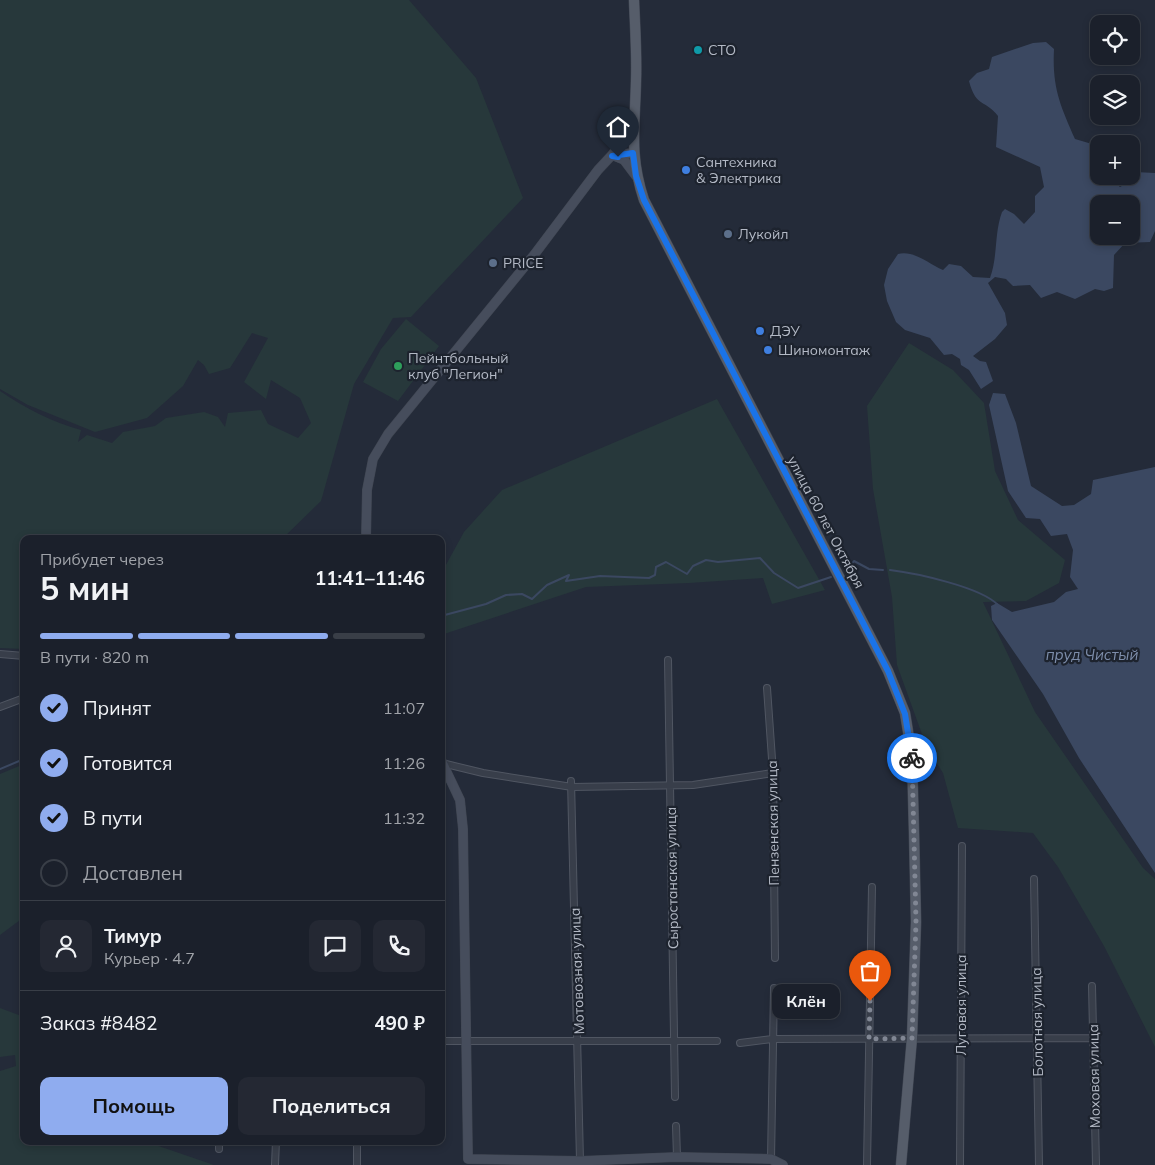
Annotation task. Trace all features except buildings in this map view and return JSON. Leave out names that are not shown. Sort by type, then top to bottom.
[{"type":"main road","name":"улица 60 лет Октября","points":[[634,0],[635,111],[633,153],[636,176],[644,200],[888,671],[905,714],[912,756],[916,922],[912,1038],[901,1165]]},
{"type":"street","points":[[366,535],[368,490],[373,459],[388,434],[612,156],[620,144],[635,111]]},
{"type":"street","points":[[612,156],[633,153]]},
{"type":"street","points":[[612,156],[624,160],[636,176]]},
{"type":"street","points":[[0,654],[20,656]]},
{"type":"street","name":"Сыростанская улица","points":[[668,660],[675,1097]]},
{"type":"street","name":"Пензенская улица","points":[[767,688],[772,773],[775,958]]},
{"type":"street","points":[[0,707],[20,700]]},
{"type":"street","points":[[445,763],[483,773],[605,788],[671,784],[693,785],[772,773]]},
{"type":"street","points":[[445,768],[460,800],[468,1159],[580,1161],[677,1157],[770,1159],[783,1165]]},
{"type":"street","name":"Мотовозная улица","points":[[572,784],[580,1161]]},
{"type":"street","name":"Луговая улица","points":[[960,1165],[962,846]]},
{"type":"street","name":"Болотная улица","points":[[1034,879],[1039,1165]]},
{"type":"street","points":[[867,1165],[872,887]]},
{"type":"street","name":"Моховая улица","points":[[1092,986],[1096,1165]]},
{"type":"street","points":[[770,1159],[774,988]]},
{"type":"street","points":[[740,1042],[772,1039],[1093,1038]]},
{"type":"street","points":[[445,1041],[717,1042]]},
{"type":"street","points":[[676,1126],[677,1157]]},
{"type":"street","points":[[276,1145],[276,1165]]},
{"type":"street","points":[[357,1145],[357,1165]]},
{"type":"shaded area","points":[[0,0],[409,0],[476,78],[523,198],[411,317],[393,318],[354,384],[321,501],[286,535],[20,535],[20,649],[0,648],[0,391],[39,414],[81,430],[78,442],[87,435],[112,443],[123,432],[155,426],[166,418],[204,412],[218,417],[225,427],[228,413],[261,410],[268,424],[298,438],[311,423],[300,398],[271,380],[266,399],[244,382],[268,338],[252,333],[230,368],[209,374],[204,365],[198,360],[183,386],[147,418],[95,432],[28,405],[0,389]]},
{"type":"shaded area","name":"Пейнтбольный клуб \"Легион\"","points":[[406,319],[439,346],[398,401],[363,382],[381,349]]},
{"type":"shaded area","points":[[909,343],[953,370],[984,403],[995,471],[1018,520],[1065,560],[1059,583],[1026,601],[983,602],[1035,712],[1143,868],[1155,879],[1155,1047],[1104,946],[1058,867],[1033,833],[958,828],[943,773],[927,748],[897,665],[892,597],[873,489],[867,406]]},
{"type":"shaded area","points":[[717,399],[825,590],[772,604],[763,578],[586,587],[445,634],[445,567],[464,532],[502,490]]},
{"type":"shaded area","points":[[20,766],[20,920],[0,935],[0,774]]},
{"type":"shaded area","points":[[0,1008],[20,1016],[20,1145],[156,1145],[214,1165],[0,1165],[0,1071],[16,1066],[15,1055],[0,1057]]},
{"type":"water","points":[[1046,42],[1054,49],[1054,74],[1061,106],[1075,139],[1090,143],[1090,185],[1118,185],[1120,187],[1124,185],[1140,185],[1140,172],[1155,173],[1155,231],[1150,242],[1140,242],[1140,195],[1090,195],[1090,245],[1123,245],[1114,255],[1113,288],[1104,291],[1095,289],[1075,299],[1057,292],[1041,298],[1030,285],[1013,286],[1006,279],[995,277],[988,283],[1005,313],[1007,325],[995,339],[973,356],[980,361],[986,362],[993,381],[981,389],[969,370],[961,365],[960,359],[952,354],[944,355],[930,338],[905,330],[896,322],[887,301],[884,285],[888,269],[898,254],[904,253],[921,258],[943,270],[949,264],[961,266],[973,277],[990,278],[1002,212],[1005,209],[1014,214],[1024,224],[1035,212],[1035,196],[1044,187],[1040,167],[996,147],[998,116],[978,99],[969,81],[977,73],[989,69],[992,57],[1033,43]]},
{"type":"water","name":"пруд Чистый","points":[[993,393],[1005,394],[1016,423],[1031,486],[1062,506],[1074,505],[1091,494],[1093,480],[1155,467],[1155,873],[1079,758],[1043,694],[992,620],[991,606],[997,603],[1012,612],[1054,602],[1066,592],[1078,589],[1070,577],[1073,550],[1067,534],[1051,536],[1040,519],[1026,518],[1008,491],[989,405]]},
{"type":"waterway","points":[[445,615],[486,604],[506,595],[522,594],[532,599],[547,585],[569,575],[566,581],[600,576],[649,578],[655,575],[656,567],[666,562],[687,574],[693,566],[706,560],[718,562],[760,558],[774,573],[798,588],[831,577]]},
{"type":"waterway","points":[[847,570],[854,561],[869,569],[883,570]]},
{"type":"waterway","points":[[890,570],[915,574],[963,587],[990,598],[998,605]]},
{"type":"waterway","points":[[0,769],[20,761]]},
{"type":"way so far","points":[[870,1001],[869,1039],[912,1038],[916,922],[912,758]]},
{"type":"place","name":"СТО","points":[[698,50]]},
{"type":"place","name":"Сантехника & Электрика","points":[[686,170]]},
{"type":"place","name":"Лукойл","points":[[728,234]]},
{"type":"place","name":"PRICE","points":[[493,263]]},
{"type":"place","name":"ДЭУ","points":[[760,331]]},
{"type":"place","name":"Шиномонтаж","points":[[768,350]]},
{"type":"place","name":"Пейнтбольный клуб \"Легион\"","points":[[398,366]]},
{"type":"place","name":"Клён","points":[[870,1001]]},
{"type":"route","points":[[618,157],[612,156],[633,153],[636,176],[644,200],[694,300],[888,671],[905,714],[912,758]]}]
